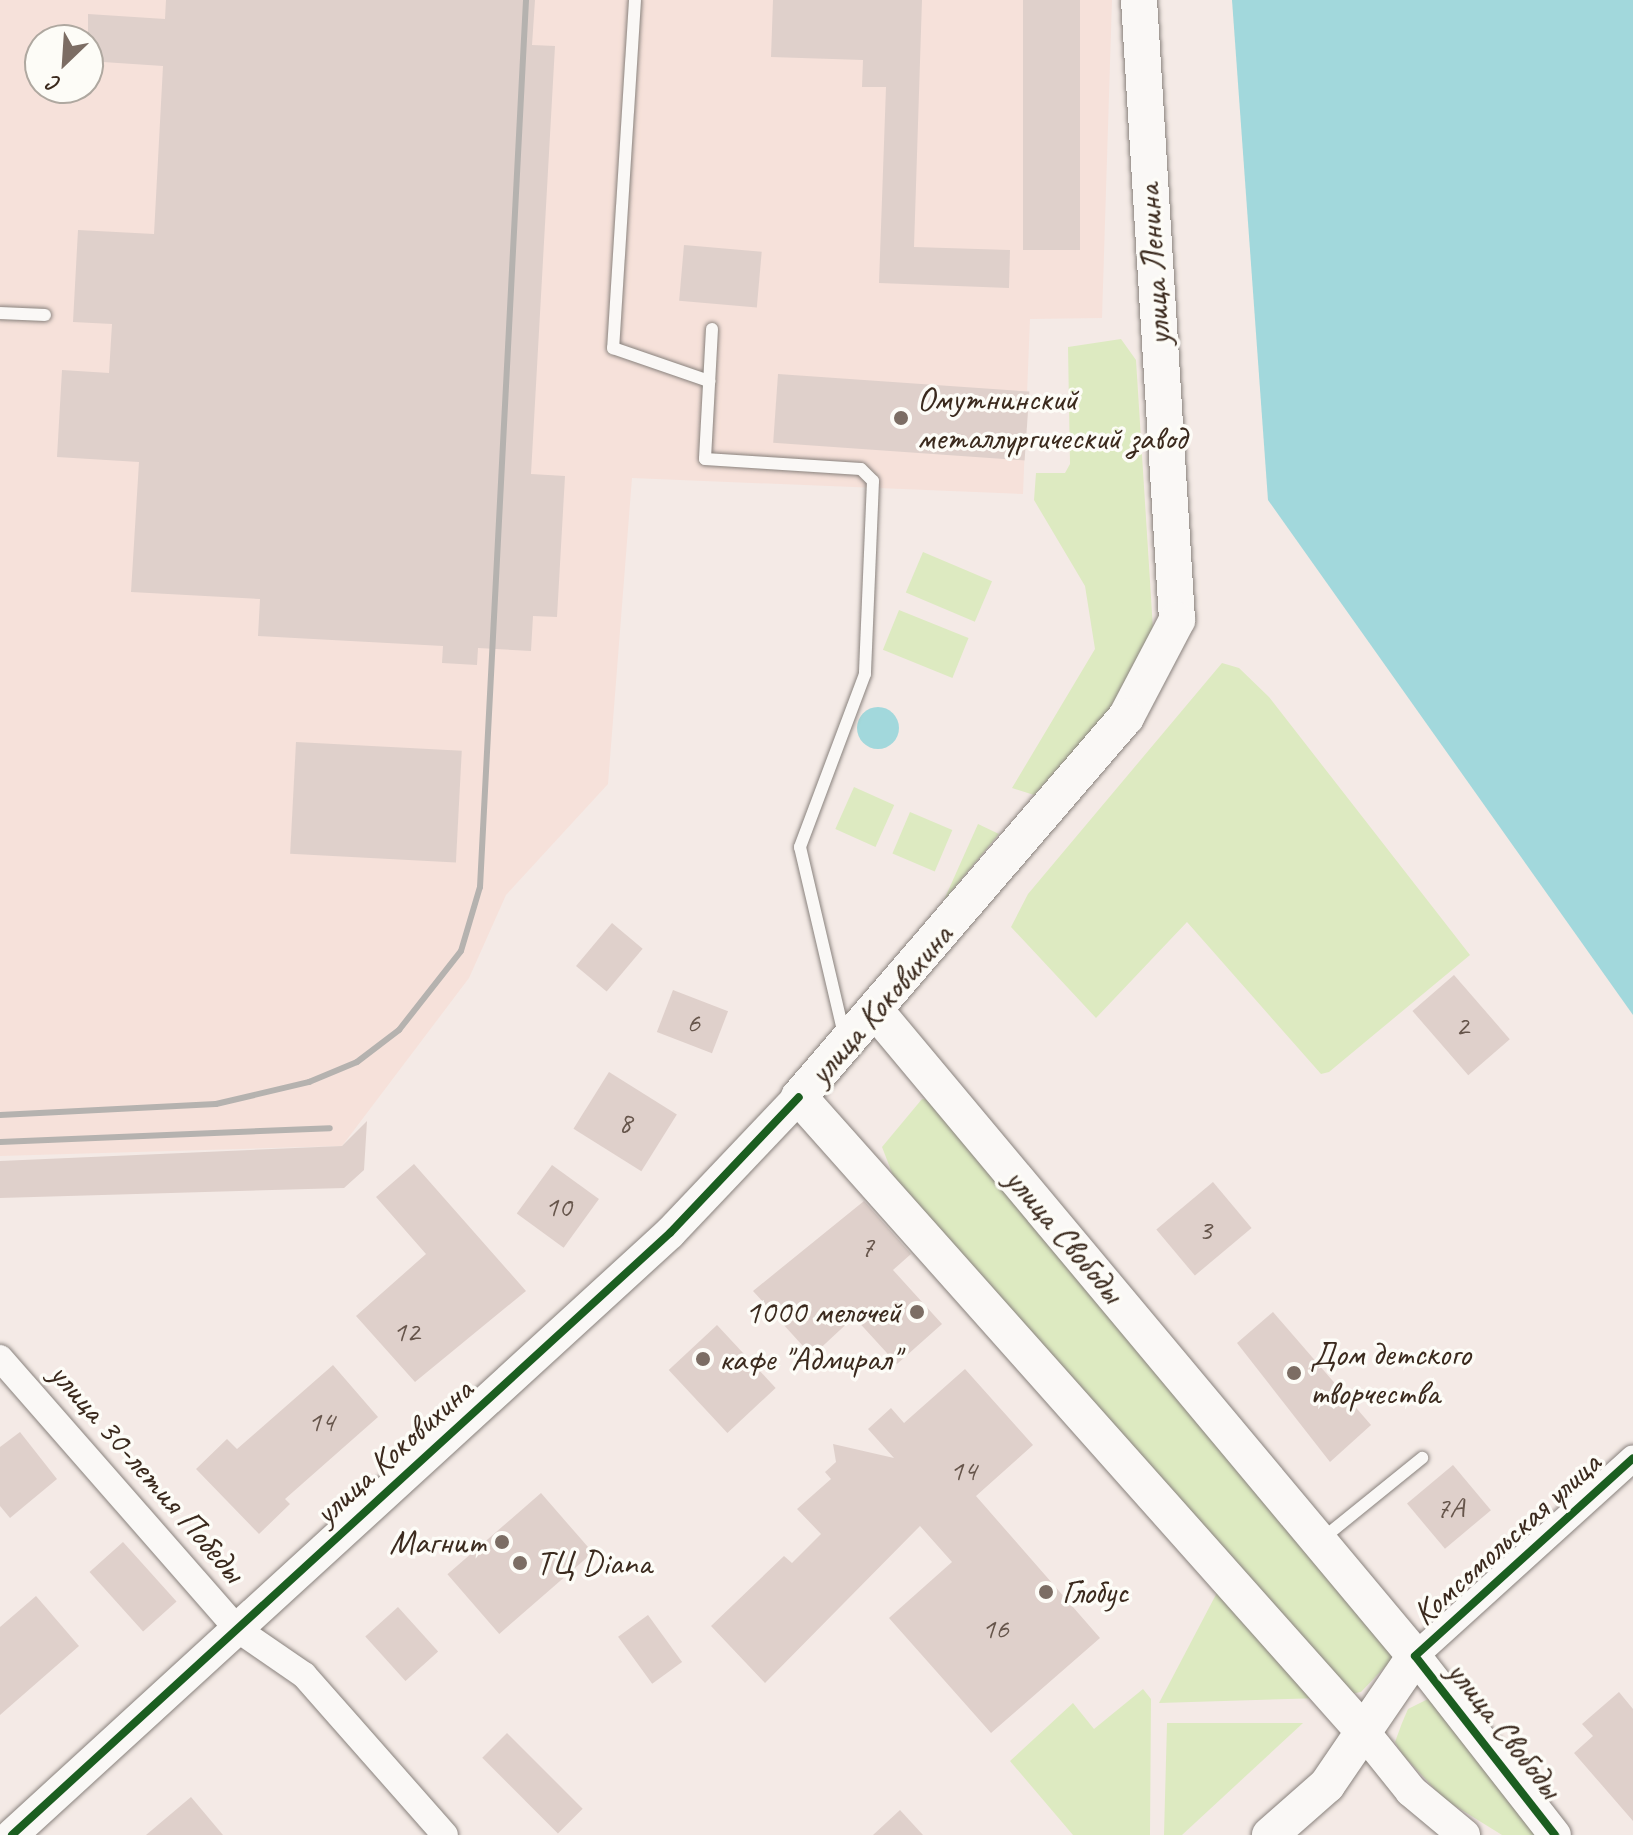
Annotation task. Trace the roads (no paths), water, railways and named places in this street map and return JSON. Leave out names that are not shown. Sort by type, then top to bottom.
[{"type":"main road","name":"улица Ленина","points":[[1139,0],[1177,577]]},
{"type":"main road","name":"улица Коковихина","points":[[799,1097],[1126,717],[1177,620],[1177,577]]},
{"type":"main road","name":"улица Свободы","points":[[875,1010],[1415,1656]]},
{"type":"main road","points":[[799,1097],[1363,1731]]},
{"type":"main road","name":"Комсомольская улица","points":[[1270,1835],[1327,1785],[1415,1656]]},
{"type":"street","name":"улица Коковихина","points":[[12,1835],[670,1233],[799,1097]]},
{"type":"street","name":"улица 30-летия Победы","points":[[3,1367],[237,1629],[304,1675],[445,1835]]},
{"type":"street","name":"Комсомольская улица","points":[[1415,1656],[1633,1458]]},
{"type":"street","name":"улица Свободы","points":[[1415,1656],[1555,1835]]},
{"type":"street","points":[[1363,1731],[1411,1791],[1464,1835]]},
{"type":"lane","points":[[635,0],[613,348],[709,381]]},
{"type":"lane","points":[[0,313],[45,315]]},
{"type":"lane","points":[[712,329],[705,459],[861,469],[873,481],[865,674],[800,847],[846,1044]]},
{"type":"lane","points":[[1320,1541],[1422,1458]]},
{"type":"water","points":[[1232,0],[1633,0],[1633,1015],[1268,500]]},
{"type":"water","points":[[878,707],[893,713],[899,728],[893,743],[878,749],[863,743],[857,728],[863,713]]},
{"type":"railway","points":[[0,1115],[216,1104],[309,1082],[357,1062],[399,1030],[461,951],[480,887],[526,0]]},
{"type":"railway","points":[[0,1142],[330,1128]]},
{"type":"place","name":"Омутнинский металлургический завод","points":[[901,418]]},
{"type":"place","name":"1000 мелочей","points":[[917,1312]]},
{"type":"place","name":"кафе \"Адмирал\"","points":[[703,1359]]},
{"type":"place","name":"Дом детского творчества","points":[[1294,1373]]},
{"type":"place","name":"Магнит","points":[[502,1542]]},
{"type":"place","name":"ТЦ Diana","points":[[520,1563]]},
{"type":"place","name":"Глобус","points":[[1046,1592]]}]
